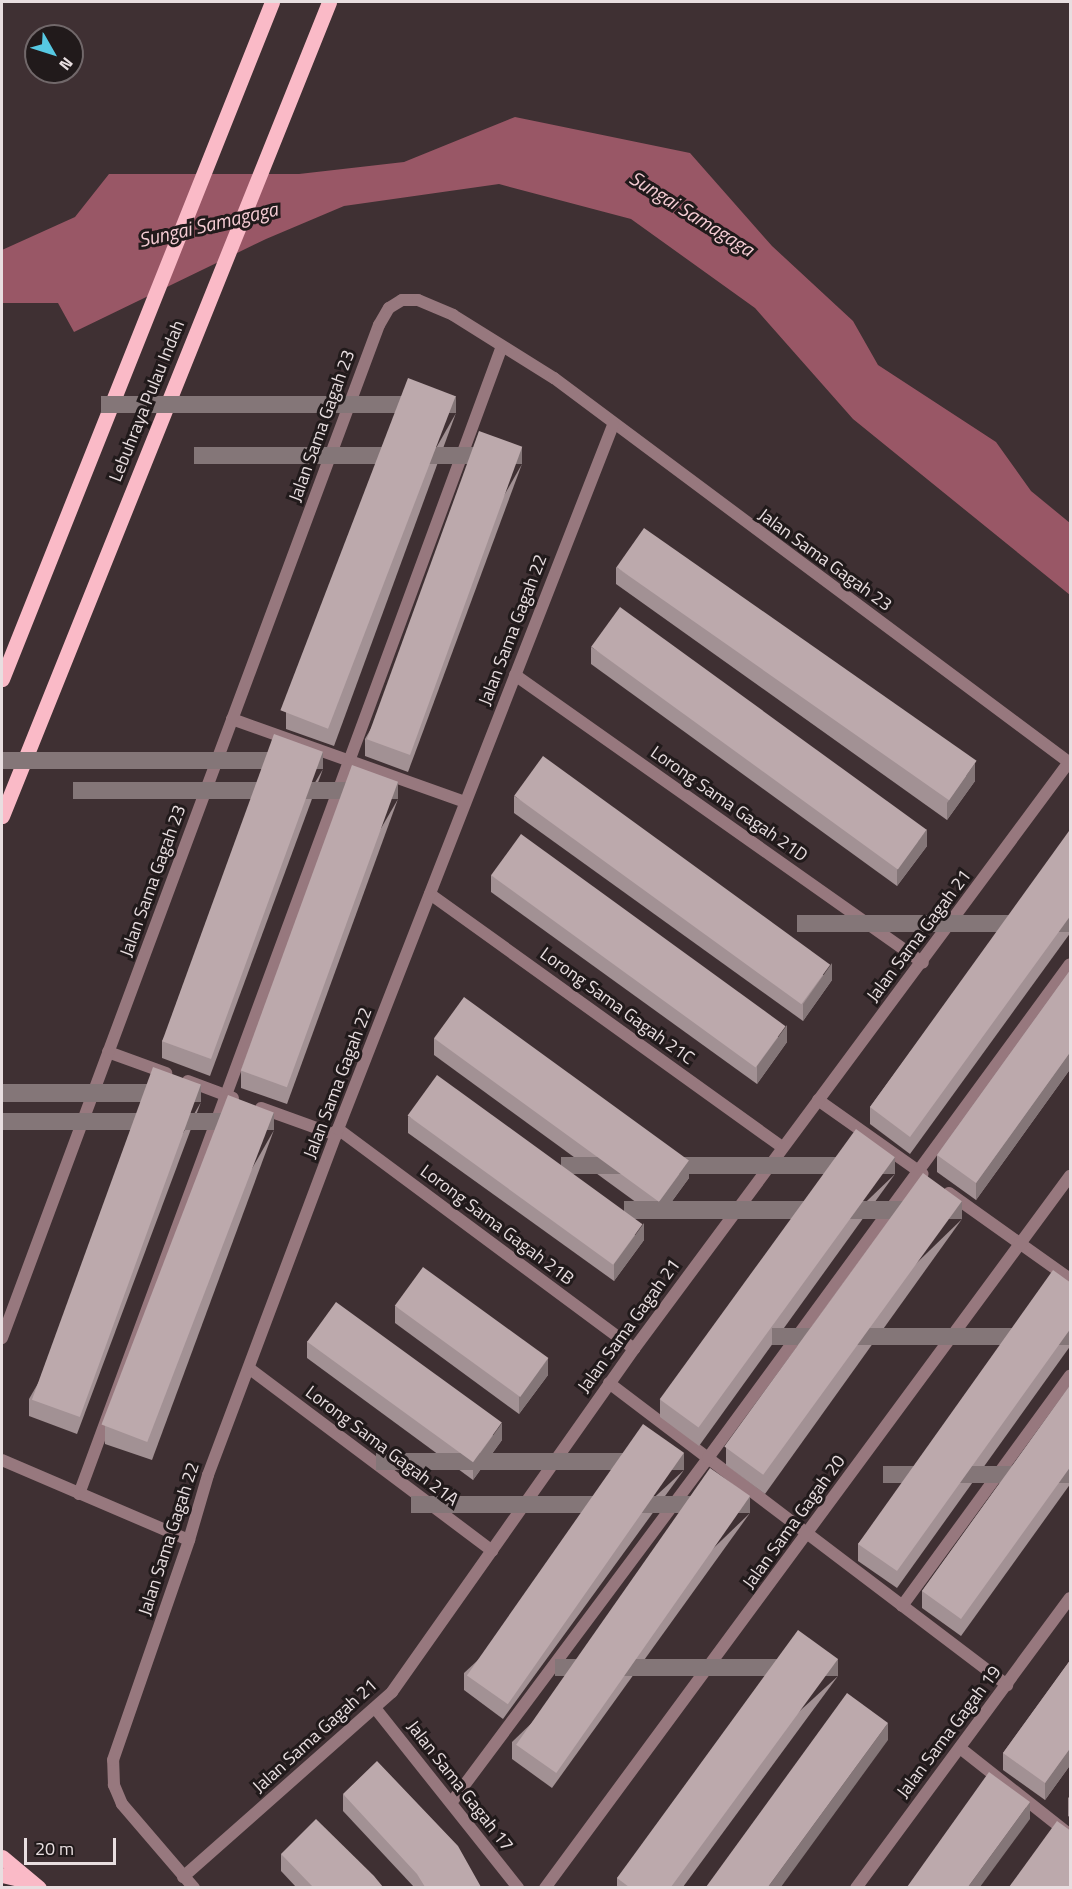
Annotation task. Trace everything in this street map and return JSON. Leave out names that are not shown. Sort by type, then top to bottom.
[{"type":"main road","name":"Lebuhraya Pulau Indah","points":[[2,679],[272,2]]},
{"type":"main road","name":"Lebuhraya Pulau Indah","points":[[2,816],[329,2]]},
{"type":"main road","points":[[2,1857],[35,1884]]},
{"type":"main road","points":[[2,1875],[35,1884]]},
{"type":"street","name":"Jalan Sama Gagah 23","points":[[2,1338],[379,325],[389,308],[402,300],[418,300],[453,315],[554,378],[613,425],[1070,763]]},
{"type":"street","points":[[79,1494],[502,346]]},
{"type":"street","name":"Jalan Sama Gagah 22","points":[[183,1877],[122,1804],[114,1785],[113,1760],[189,1540],[208,1475],[250,1369],[337,1132],[613,425]]},
{"type":"street","name":"Lorong Sama Gagah 21D","points":[[515,675],[923,963]]},
{"type":"street","points":[[232,719],[465,802]]},
{"type":"street","name":"Jalan Sama Gagah 21","points":[[183,1877],[392,1692],[609,1383],[782,1147],[923,963],[1070,763]]},
{"type":"street","name":"Lorong Sama Gagah 21C","points":[[430,894],[782,1147]]},
{"type":"street","points":[[451,1803],[1071,964]]},
{"type":"street","name":"Lorong Sama Gagah 21B","points":[[108,1052],[337,1132],[634,1349]]},
{"type":"street","points":[[818,1100],[1071,1280]]},
{"type":"street","name":"Jalan Sama Gagah 20","points":[[545,1887],[1071,1176]]},
{"type":"street","name":"Lorong Sama Gagah 21A","points":[[250,1369],[492,1551]]},
{"type":"street","points":[[902,1606],[1071,1376]]},
{"type":"street","points":[[609,1383],[1007,1685]]},
{"type":"street","points":[[2,1460],[189,1540]]},
{"type":"street","name":"Jalan Sama Gagah 19","points":[[856,1887],[1071,1598]]},
{"type":"street","name":"Jalan Sama Gagah 17","points":[[375,1708],[518,1887]]},
{"type":"street","points":[[960,1748],[1071,1834]]},
{"type":"street","points":[[183,1877],[194,1887]]},
{"type":"water","name":"Sungai Samagaga","points":[[515,117],[690,153],[772,246],[853,321],[878,365],[996,442],[1031,491],[1070,523],[1070,595],[853,419],[755,308],[631,219],[499,184],[344,206],[266,239],[74,332],[58,303],[2,303],[2,250],[75,217],[109,174],[299,174],[404,162]]},
{"type":"building","points":[[408,378],[456,396],[328,729],[280,710]]},
{"type":"building","points":[[479,431],[522,447],[410,755],[367,739]]},
{"type":"building","points":[[644,528],[977,761],[949,800],[616,567]]},
{"type":"building","points":[[620,607],[927,830],[898,869],[591,647]]},
{"type":"building","points":[[274,734],[323,752],[211,1059],[162,1041]]},
{"type":"building","points":[[543,756],[830,965],[801,1004],[514,796]]},
{"type":"building","points":[[352,765],[398,782],[287,1087],[241,1070]]},
{"type":"building","points":[[1069,831],[1071,833],[1071,915],[910,1137],[870,1107]]},
{"type":"building","points":[[521,834],[786,1026],[756,1067],[491,875]]},
{"type":"building","points":[[1071,969],[1071,1051],[976,1183],[937,1155]]},
{"type":"building","points":[[464,997],[689,1160],[659,1202],[434,1038]]},
{"type":"building","points":[[153,1067],[201,1084],[80,1417],[32,1400]]},
{"type":"building","points":[[437,1075],[642,1224],[613,1265],[408,1115]]},
{"type":"building","points":[[228,1095],[274,1113],[147,1442],[101,1425]]},
{"type":"building","points":[[856,1129],[895,1157],[699,1427],[660,1399]]},
{"type":"building","points":[[923,1173],[962,1201],[763,1475],[724,1446]]},
{"type":"building","points":[[423,1267],[548,1358],[520,1397],[395,1306]]},
{"type":"building","points":[[1053,1270],[1071,1283],[1071,1328],[897,1571],[858,1544]]},
{"type":"building","points":[[336,1302],[502,1422],[473,1462],[307,1342]]},
{"type":"building","points":[[1071,1384],[1071,1466],[961,1619],[922,1591]]},
{"type":"building","points":[[643,1424],[684,1453],[508,1704],[467,1675]]},
{"type":"building","points":[[710,1468],[750,1496],[556,1773],[516,1745]]},
{"type":"building","points":[[798,1630],[838,1659],[671,1887],[629,1887],[617,1878]]},
{"type":"building","points":[[1071,1659],[1071,1747],[1045,1783],[1003,1753]]},
{"type":"building","points":[[847,1693],[888,1723],[768,1887],[706,1887]]},
{"type":"building","points":[[377,1761],[458,1846],[481,1887],[425,1887],[417,1874],[343,1794]]},
{"type":"building","points":[[989,1772],[1030,1802],[968,1887],[907,1887]]},
{"type":"building","points":[[316,1819],[383,1887],[313,1887],[281,1854]]},
{"type":"building","points":[[1057,1821],[1071,1831],[1071,1884],[1068,1887],[1009,1887]]}]
